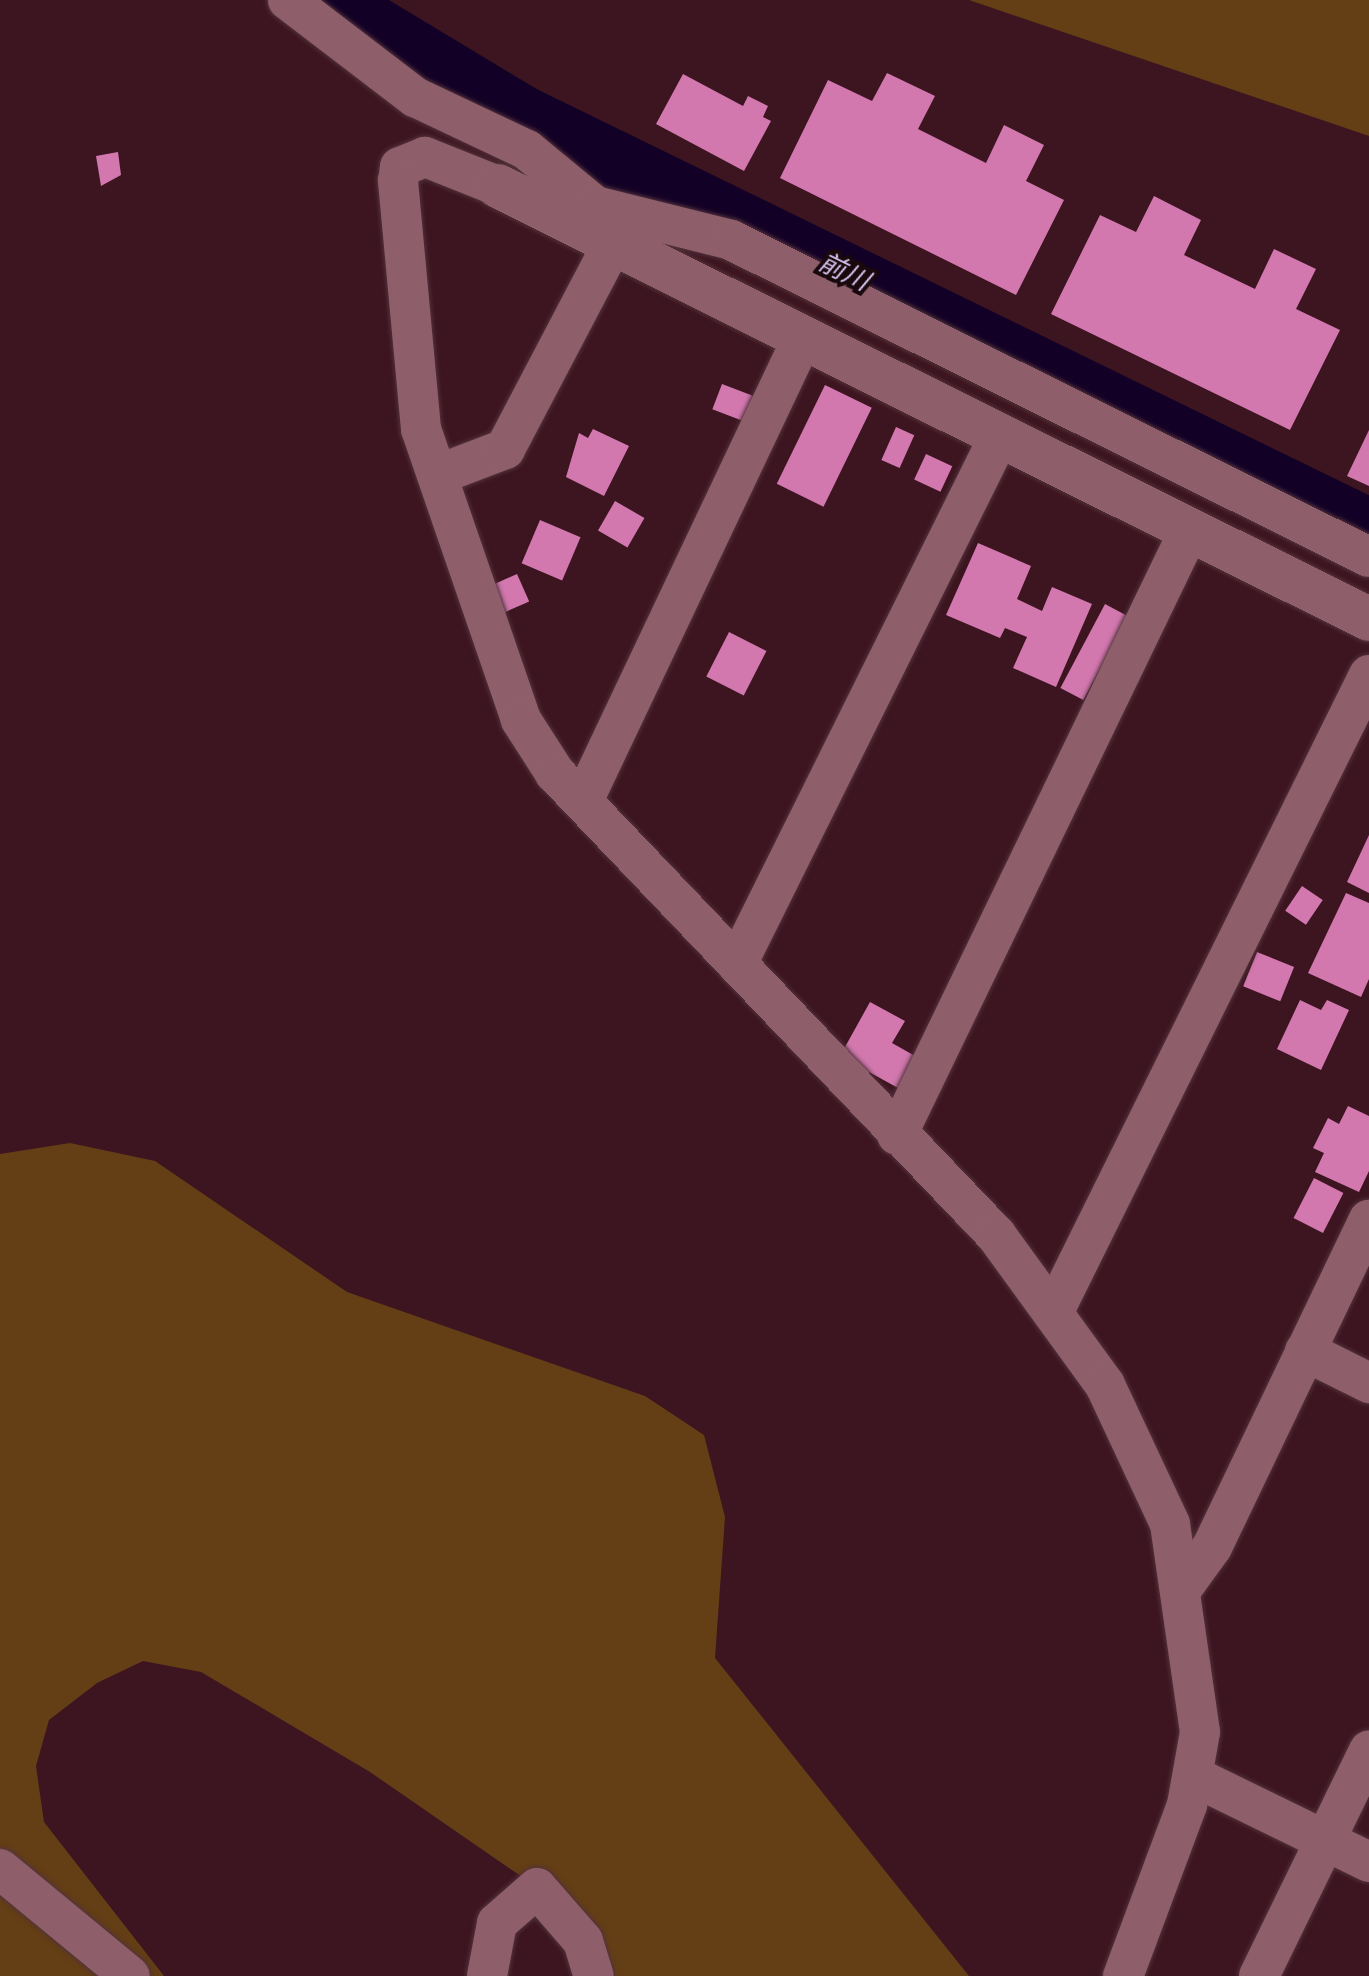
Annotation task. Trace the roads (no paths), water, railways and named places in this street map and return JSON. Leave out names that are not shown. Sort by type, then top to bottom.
[{"type":"street","points":[[288,0],[415,97],[527,150],[596,225],[731,240],[1369,557]]},
{"type":"street","points":[[1123,1976],[1164,1877],[1193,1776],[1200,1732],[1183,1587],[1170,1524],[1146,1466],[1105,1385],[996,1235],[897,1135],[555,773],[521,720],[421,429],[400,167],[425,157],[596,225],[803,337],[1369,619]]},
{"type":"street","points":[[437,475],[505,449],[596,225]]},
{"type":"street","points":[[583,801],[803,337]]},
{"type":"street","points":[[737,964],[1000,435]]},
{"type":"street","points":[[897,1135],[1190,529]]},
{"type":"street","points":[[1053,1313],[1369,675]]},
{"type":"street","points":[[1183,1587],[1212,1547],[1369,1220]]},
{"type":"street","points":[[1305,1351],[1369,1383]]},
{"type":"street","points":[[1259,1976],[1369,1750]]},
{"type":"street","points":[[1193,1776],[1369,1862]]},
{"type":"street","points":[[0,1869],[130,1976]]},
{"type":"street","points":[[487,1976],[497,1923],[537,1888],[583,1941],[594,1976]]},
{"type":"waterway","name":"前川","points":[[327,0],[521,117],[1369,531]]}]
